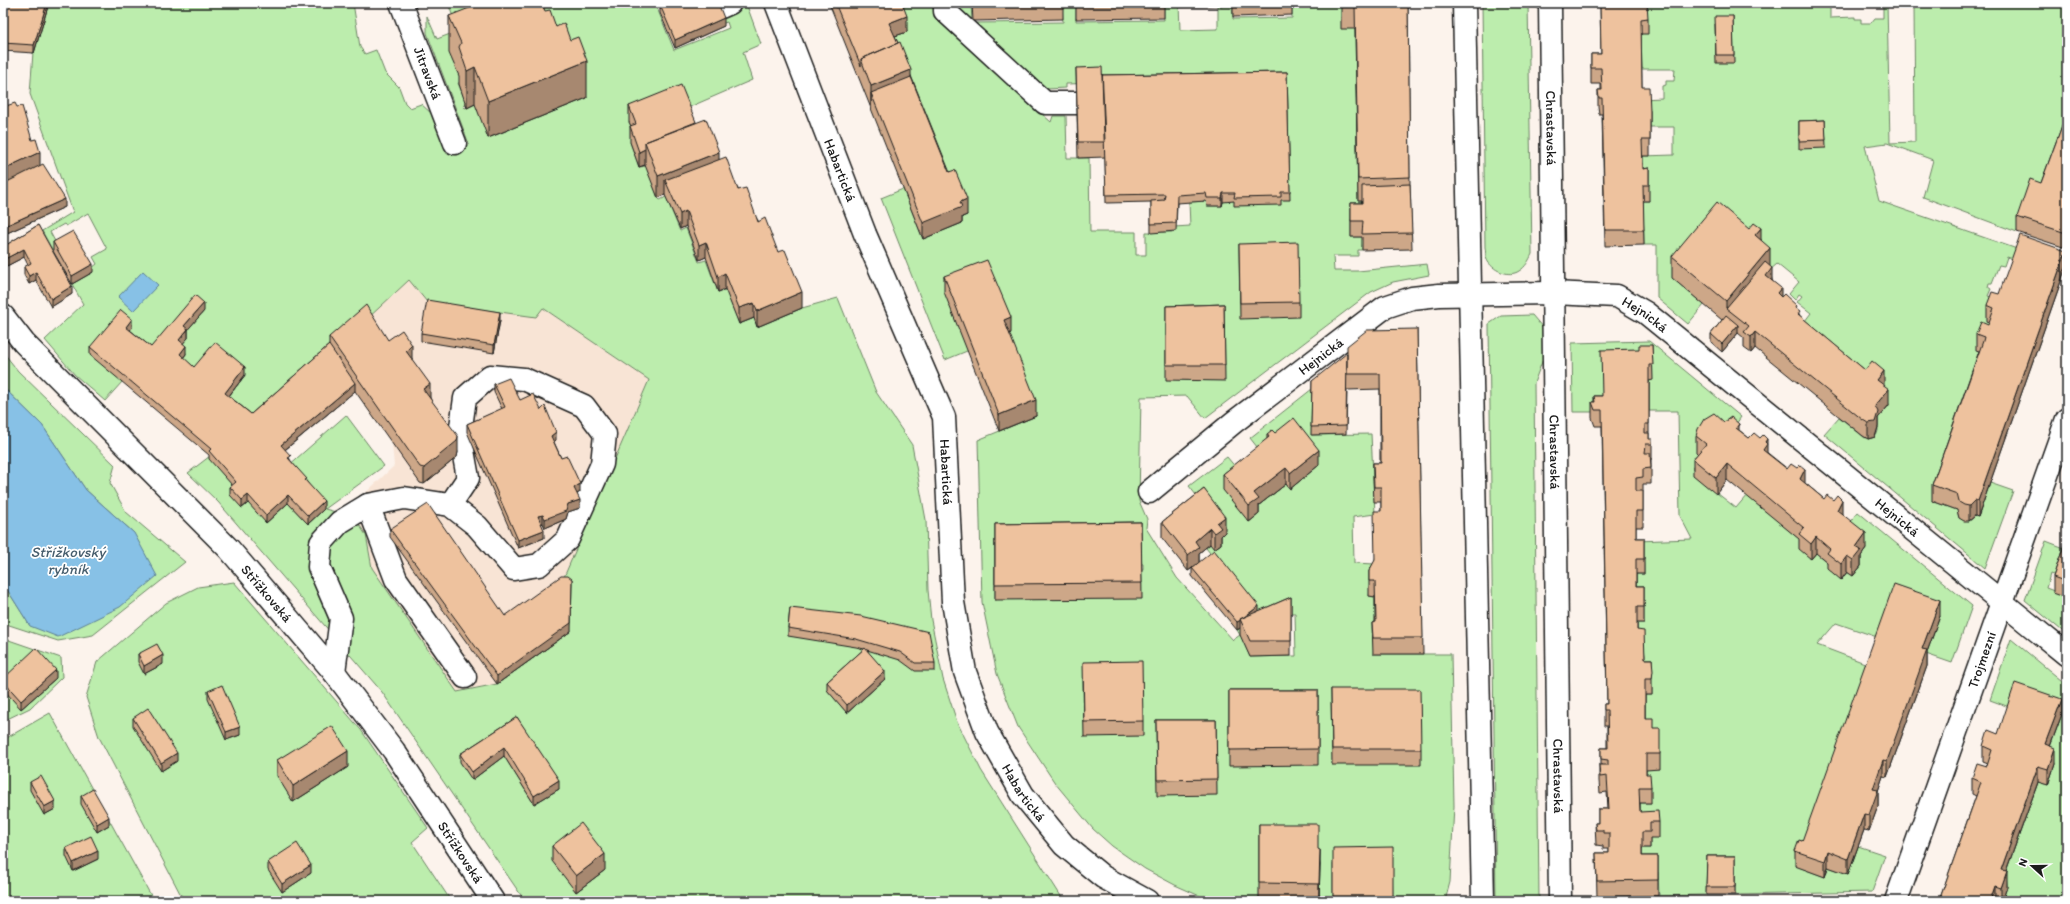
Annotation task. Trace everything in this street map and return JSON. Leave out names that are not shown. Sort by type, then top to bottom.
[{"type":"street","name":"Jitravská","points":[[401,3],[455,143]]},
{"type":"street","name":"Habartická","points":[[776,3],[865,234],[944,417],[953,602],[965,672],[987,732],[1023,795],[1064,845],[1103,877],[1147,901]]},
{"type":"street","points":[[945,3],[945,11],[1045,103],[1100,103]]},
{"type":"street","points":[[1464,3],[1481,896]]},
{"type":"street","name":"Chrastavská","points":[[1550,3],[1560,901]]},
{"type":"street","name":"Hejnická","points":[[1149,492],[1240,418],[1385,307],[1412,298],[1470,293],[1553,293],[1617,296],[1646,313],[2067,656]]},
{"type":"street","name":"Střížkovská","points":[[3,316],[24,343],[229,549],[334,672],[394,751],[493,901]]},
{"type":"street","points":[[334,672],[341,618],[319,567],[321,543],[340,522],[368,505],[404,498],[450,505],[477,526],[514,569],[539,565],[568,539],[602,464],[605,434],[584,406],[524,379],[490,376],[465,398],[460,434],[468,478],[450,505]]},
{"type":"street","name":"Trojmezní","points":[[1896,901],[2067,419]]},
{"type":"street","points":[[368,505],[396,579],[465,677]]},
{"type":"shaded area","points":[[409,279],[543,308],[649,380],[561,584],[572,587],[567,634],[497,684],[457,692],[372,568],[366,535],[343,514],[394,466],[392,444],[329,353]]},
{"type":"green space","points":[[48,3],[353,3],[360,47],[365,54],[376,50],[385,73],[399,87],[405,103],[410,108],[421,104],[431,113],[447,154],[469,144],[427,33],[427,16],[437,39],[458,31],[448,3],[469,3],[483,40],[461,82],[458,83],[467,105],[463,106],[465,108],[475,104],[495,3],[655,3],[674,50],[729,28],[727,22],[724,23],[716,3],[746,3],[761,44],[743,52],[752,80],[685,109],[629,122],[636,139],[630,142],[639,167],[647,166],[658,198],[660,200],[666,197],[680,231],[686,228],[699,262],[706,260],[718,292],[726,290],[739,324],[754,318],[757,326],[802,308],[838,298],[876,392],[912,445],[926,520],[928,590],[931,620],[943,679],[957,722],[981,770],[1064,901],[525,901],[382,692],[218,502],[188,473],[210,456],[236,490],[242,508],[248,503],[288,503],[308,524],[288,466],[346,415],[384,466],[325,509],[354,517],[366,535],[372,568],[457,692],[497,684],[571,631],[561,584],[649,380],[543,308],[536,317],[427,302],[409,280],[366,320],[251,421],[225,401],[245,375],[194,375],[151,355],[126,335],[121,318],[122,382],[105,401],[75,375],[45,340],[83,304],[72,284],[97,264],[93,257],[107,249],[88,213],[66,226],[64,224],[50,232],[58,247],[53,251],[42,231],[73,212],[30,94],[33,52]],"holes":[[[885,679],[847,713],[827,690]],[[517,725],[534,804],[504,756]]]},
{"type":"green space","points":[[896,3],[933,3],[934,17],[1051,122],[1053,116],[1066,116],[1067,158],[1089,158],[1090,232],[1136,232],[1136,255],[1146,255],[1146,232],[1174,232],[1174,227],[1190,226],[1189,202],[1206,201],[1208,206],[1222,206],[1222,201],[1290,199],[1102,83],[1066,84],[1066,88],[1046,89],[983,35],[971,22],[962,12],[957,3],[971,3],[972,23],[1063,22],[1062,3],[1076,3],[1076,21],[1164,20],[1164,3],[1179,3],[1180,30],[1218,29],[1218,6],[1232,5],[1233,19],[1292,18],[1292,3],[1341,3],[1355,29],[1358,201],[1362,201],[1362,218],[1351,219],[1351,237],[1363,237],[1362,250],[1358,250],[1358,256],[1333,256],[1334,271],[1358,271],[1427,264],[1429,275],[1393,282],[1371,292],[1205,418],[1187,396],[1141,397],[1139,501],[1147,519],[1146,528],[1177,578],[1233,640],[1240,635],[1237,630],[1259,614],[1206,548],[1225,532],[1189,486],[1227,457],[1242,475],[1254,509],[1286,484],[1290,489],[1250,438],[1312,389],[1312,435],[1371,434],[1375,514],[1353,517],[1354,563],[1375,564],[1369,596],[1375,597],[1376,638],[1373,654],[1451,654],[1454,806],[1450,882],[1445,901],[1393,901],[1392,863],[1333,864],[1333,901],[1211,901],[1175,885],[1145,869],[1112,846],[1093,829],[1055,783],[1018,727],[997,674],[982,602],[978,440],[1036,416],[1004,336],[1011,333],[945,360],[881,198],[903,189],[923,239],[889,38]],"holes":[[[995,540],[1143,564],[1143,570],[995,600]],[[1289,613],[1295,613],[1296,656],[1250,657],[1240,634]]]},
{"type":"green space","points":[[1482,3],[1528,3],[1532,254],[1524,268],[1510,274],[1501,272],[1489,264],[1485,247]]},
{"type":"green space","points":[[1640,3],[1830,3],[1830,18],[1855,17],[1855,19],[1861,19],[1861,23],[1871,23],[1875,18],[1883,18],[1883,3],[1887,3],[1890,143],[1915,142],[1914,3],[2067,3],[2067,125],[2050,175],[2030,195],[2017,232],[1923,197],[1933,160],[1887,143],[1865,146],[1879,201],[2020,250],[2016,260],[2007,257],[2004,266],[1999,265],[1992,283],[1989,283],[1988,287],[1991,289],[1988,296],[2003,301],[1994,323],[1977,350],[1984,353],[1932,501],[1957,510],[1959,518],[1969,521],[1975,516],[1978,517],[1990,483],[2013,491],[1985,568],[1824,434],[1839,417],[1865,438],[1875,437],[1878,430],[1875,422],[1889,405],[1798,330],[1811,313],[1797,302],[1802,296],[1799,294],[1795,300],[1789,294],[1799,282],[1777,264],[1770,270],[1672,278],[1704,305],[1688,324],[1657,298],[1657,245],[1644,245],[1643,201],[1649,201],[1643,184],[1642,156],[1674,155],[1674,127],[1650,127],[1642,99],[1662,98],[1662,86],[1666,85],[1666,81],[1674,81],[1675,69],[1642,69]]},
{"type":"green space","points":[[1532,315],[1543,328],[1543,359],[1534,383],[1539,901],[1496,901],[1489,324],[1501,316]]},
{"type":"green space","points":[[1649,341],[1741,417],[1736,424],[1694,457],[1698,461],[1692,468],[1696,472],[1694,475],[1736,508],[1747,495],[1804,543],[1810,559],[1816,553],[1830,565],[1841,579],[1847,572],[1853,576],[1861,566],[1843,530],[1858,512],[1972,606],[1952,663],[1926,654],[1939,616],[1880,638],[1836,623],[1817,645],[1870,665],[1796,866],[1825,877],[1828,867],[1848,874],[1858,846],[1885,855],[1872,892],[1735,895],[1735,865],[1707,865],[1706,895],[1659,896],[1658,872],[1642,872],[1642,848],[1650,848],[1650,838],[1640,827],[1640,803],[1651,803],[1646,790],[1645,695],[1652,695],[1652,688],[1644,646],[1637,646],[1637,623],[1644,623],[1644,602],[1637,602],[1636,574],[1644,574],[1644,560],[1636,541],[1692,539],[1680,516],[1678,411],[1649,411],[1649,381],[1652,361],[1602,412],[1573,412],[1572,343]]},
{"type":"green space","points":[[3,352],[18,371],[115,465],[110,483],[126,512],[185,562],[93,635],[58,641],[3,623],[3,583],[30,626],[134,533],[86,490],[42,425],[3,387]]},
{"type":"green space","points":[[2046,541],[2067,549],[2058,577],[2050,574],[2046,588],[2067,596],[2067,635],[2025,600]]},
{"type":"green space","points":[[234,582],[361,730],[428,828],[412,842],[451,901],[184,901],[99,737],[86,697],[97,662],[166,603],[198,587]]},
{"type":"green space","points":[[3,638],[61,658],[62,677],[30,708],[3,721]]},
{"type":"green space","points":[[2011,639],[2067,685],[2067,901],[2002,901],[2004,877],[2038,782],[2048,785],[2049,750],[2062,714],[2012,708],[1990,700]]},
{"type":"green space","points":[[50,713],[154,901],[3,901],[3,740]]},
{"type":"water","points":[[143,271],[158,285],[133,311],[118,297]]},
{"type":"water","name":"Střížkovský rybník","points":[[3,387],[42,425],[86,490],[134,533],[157,576],[120,607],[58,637],[30,626],[3,583]]},
{"type":"building","points":[[3,3],[47,3],[34,45],[3,43]]},
{"type":"building","points":[[482,3],[542,3],[545,11],[550,10],[556,27],[564,23],[570,40],[578,37],[587,61],[488,101],[475,67],[467,71],[459,47],[461,43],[449,16]]},
{"type":"building","points":[[665,3],[718,3],[724,18],[675,40],[660,5]]},
{"type":"building","points":[[835,3],[902,3],[907,16],[889,23],[898,43],[861,59],[861,66]]},
{"type":"building","points":[[973,3],[1063,3],[973,5]]},
{"type":"building","points":[[1341,3],[1408,3],[1410,177],[1358,179],[1355,6],[1341,6]]},
{"type":"building","points":[[1600,3],[1647,3],[1648,18],[1641,19],[1642,87],[1649,87],[1650,111],[1650,140],[1642,140],[1643,169],[1649,168],[1649,185],[1643,185],[1644,230],[1605,230],[1602,98],[1599,98],[1598,90],[1602,90],[1601,68],[1591,68],[1591,54],[1601,54]]},
{"type":"building","points":[[1715,16],[1733,16],[1734,55],[1716,55]]},
{"type":"building","points":[[900,42],[911,70],[871,86],[861,59]]},
{"type":"building","points":[[1102,67],[1105,142],[1078,142],[1076,68]]},
{"type":"building","points":[[1287,72],[1290,192],[1281,192],[1281,197],[1234,198],[1235,193],[1223,193],[1222,198],[1207,198],[1206,193],[1177,195],[1176,223],[1151,224],[1151,201],[1164,200],[1165,194],[1106,195],[1102,75]]},
{"type":"building","points":[[911,77],[949,172],[955,170],[967,199],[960,202],[962,207],[923,223],[871,93]]},
{"type":"building","points":[[681,85],[696,122],[645,142],[645,149],[639,152],[630,126],[636,124],[629,106]]},
{"type":"building","points":[[15,103],[17,107],[22,106],[32,140],[36,139],[40,152],[12,165],[13,166],[3,169],[3,107]]},
{"type":"building","points":[[2067,112],[2066,233],[2017,217],[2030,179],[2041,183]]},
{"type":"building","points":[[706,119],[719,152],[658,176],[645,142]]},
{"type":"building","points":[[1825,120],[1826,140],[1799,141],[1799,121]]},
{"type":"building","points":[[726,157],[738,190],[746,188],[758,222],[765,218],[778,252],[785,250],[802,292],[757,311],[754,303],[739,308],[725,273],[718,277],[706,242],[699,245],[686,211],[680,214],[665,180]]},
{"type":"building","points":[[43,164],[65,199],[7,225],[3,214],[3,184]]},
{"type":"building","points":[[1410,184],[1412,233],[1362,234],[1363,221],[1351,221],[1351,203],[1362,203],[1362,186]]},
{"type":"building","points":[[1717,202],[1749,229],[1754,223],[1761,228],[1755,235],[1770,248],[1726,301],[1672,256]]},
{"type":"building","points":[[38,225],[72,286],[51,299],[36,272],[29,276],[24,267],[31,263],[24,249],[3,260],[3,247]]},
{"type":"building","points":[[73,231],[93,264],[72,276],[53,242]]},
{"type":"building","points":[[2020,235],[2066,251],[1978,501],[1975,500],[1969,506],[1959,502],[1957,494],[1932,485],[1983,341],[1984,337],[1976,334],[1981,322],[1988,325],[1994,308],[1987,305],[1992,292],[1999,294]]},
{"type":"building","points":[[1298,242],[1299,302],[1240,303],[1239,244]]},
{"type":"building","points":[[987,260],[1011,317],[1004,320],[1036,400],[999,415],[944,276]]},
{"type":"building","points":[[1765,262],[1772,268],[1766,276],[1781,288],[1777,293],[1781,297],[1784,294],[1797,306],[1796,308],[1800,311],[1798,314],[1865,370],[1872,361],[1884,371],[1877,380],[1889,389],[1875,406],[1878,412],[1875,422],[1868,423],[1863,420],[1755,332],[1751,337],[1744,332],[1749,326],[1726,308]]},
{"type":"building","points":[[195,295],[204,303],[184,326],[188,329],[179,340],[186,346],[180,354],[194,367],[215,342],[245,367],[225,393],[251,414],[329,345],[355,383],[281,445],[291,456],[288,458],[324,501],[308,516],[288,495],[266,515],[248,495],[242,500],[230,487],[236,482],[209,451],[211,449],[90,347],[121,310],[132,319],[126,327],[151,347]]},
{"type":"building","points":[[427,300],[500,312],[494,345],[421,333]]},
{"type":"building","points":[[1224,304],[1225,365],[1166,365],[1166,306]]},
{"type":"building","points":[[366,305],[388,340],[402,330],[412,345],[406,351],[430,384],[423,389],[458,436],[457,441],[424,468],[420,467],[329,337]]},
{"type":"building","points":[[1726,315],[1738,325],[1722,344],[1711,334]]},
{"type":"building","points":[[1417,329],[1423,638],[1373,638],[1372,623],[1376,622],[1375,581],[1369,581],[1369,571],[1375,560],[1374,511],[1381,511],[1381,487],[1374,487],[1373,463],[1381,463],[1380,374],[1347,374],[1347,346],[1367,330]]},
{"type":"building","points":[[1639,345],[1652,345],[1653,365],[1649,365],[1649,424],[1645,424],[1645,433],[1649,433],[1649,439],[1652,439],[1652,444],[1646,444],[1645,453],[1650,453],[1651,468],[1643,469],[1643,477],[1636,478],[1636,491],[1643,491],[1643,511],[1636,511],[1636,538],[1644,538],[1644,559],[1636,559],[1636,586],[1644,586],[1644,607],[1637,607],[1637,630],[1644,631],[1645,659],[1652,659],[1652,679],[1645,679],[1645,718],[1653,718],[1653,728],[1660,728],[1660,754],[1646,754],[1646,774],[1650,774],[1651,787],[1639,787],[1640,812],[1658,811],[1659,822],[1650,822],[1650,832],[1642,832],[1642,856],[1658,856],[1658,880],[1597,881],[1596,853],[1609,853],[1609,833],[1603,833],[1603,830],[1596,830],[1595,823],[1598,823],[1598,809],[1609,809],[1607,776],[1600,777],[1599,765],[1608,765],[1608,760],[1601,759],[1601,748],[1608,748],[1607,710],[1604,710],[1604,704],[1607,704],[1607,700],[1602,410],[1595,410],[1592,402],[1595,402],[1594,396],[1602,396],[1601,350],[1639,349]]},
{"type":"building","points":[[1347,353],[1346,426],[1311,427],[1312,381]]},
{"type":"building","points":[[509,378],[520,400],[533,394],[541,410],[545,406],[556,432],[551,436],[561,458],[567,456],[580,484],[574,488],[580,500],[568,504],[566,511],[545,519],[543,515],[538,516],[544,530],[518,540],[467,424],[505,407],[494,384]]},
{"type":"building","points":[[1714,413],[1724,422],[1731,417],[1739,424],[1736,428],[1749,438],[1754,433],[1760,438],[1763,435],[1767,439],[1765,442],[1767,444],[1763,450],[1787,469],[1791,464],[1797,468],[1800,465],[1805,469],[1800,479],[1824,499],[1827,495],[1833,500],[1837,495],[1842,500],[1837,510],[1866,533],[1856,547],[1861,550],[1853,560],[1847,556],[1841,564],[1827,553],[1830,549],[1816,537],[1811,544],[1799,534],[1804,528],[1727,464],[1716,478],[1693,459],[1706,444],[1696,436],[1698,429],[1704,419]]},
{"type":"building","points":[[1294,418],[1319,450],[1290,473],[1286,468],[1254,493],[1259,499],[1249,506],[1223,474],[1269,437],[1267,434],[1272,430],[1275,433]]},
{"type":"building","points":[[1204,489],[1225,517],[1217,523],[1221,528],[1214,533],[1210,528],[1195,541],[1199,547],[1188,555],[1162,522]]},
{"type":"building","points":[[428,504],[505,616],[561,576],[568,576],[572,579],[571,623],[497,676],[390,529]]},
{"type":"building","points":[[1141,522],[1142,583],[995,584],[995,524]]},
{"type":"building","points":[[2067,537],[2067,582],[2053,577]]},
{"type":"building","points":[[1214,550],[1259,606],[1237,622],[1192,568]]},
{"type":"building","points":[[1894,584],[1940,600],[1922,649],[1927,650],[1887,761],[1883,760],[1873,789],[1878,790],[1869,815],[1864,814],[1848,859],[1828,851],[1825,861],[1795,851],[1799,840],[1802,841]]},
{"type":"building","points":[[1291,597],[1291,641],[1250,641],[1240,619]]},
{"type":"building","points":[[790,608],[861,616],[929,632],[935,663],[915,663],[900,652],[856,639],[788,628]]},
{"type":"building","points":[[157,644],[163,655],[144,666],[138,654]]},
{"type":"building","points":[[36,648],[56,670],[21,701],[3,681],[3,679]]},
{"type":"building","points":[[865,648],[885,671],[847,705],[827,682]]},
{"type":"building","points":[[1142,661],[1143,721],[1084,722],[1083,662]]},
{"type":"building","points":[[2015,683],[2062,699],[2045,744],[2055,748],[2048,769],[2038,766],[2001,870],[2007,871],[2001,888],[1995,886],[1990,901],[1939,901],[1981,782],[1972,778],[1977,763],[1987,766],[1992,750],[1983,746],[1988,730],[1998,734]]},
{"type":"building","points":[[222,685],[240,727],[226,732],[208,691]]},
{"type":"building","points":[[1331,689],[1420,689],[1421,749],[1332,749]]},
{"type":"building","points":[[1229,690],[1318,690],[1318,749],[1229,750]]},
{"type":"building","points":[[148,708],[177,753],[161,763],[133,718]]},
{"type":"building","points":[[517,717],[559,780],[534,796],[504,747],[472,772],[460,754]]},
{"type":"building","points":[[1156,720],[1216,720],[1217,779],[1157,780]]},
{"type":"building","points":[[332,726],[348,751],[293,786],[277,760]]},
{"type":"building","points":[[41,776],[55,801],[44,807],[30,782]]},
{"type":"building","points":[[93,789],[109,817],[97,824],[81,796]]},
{"type":"building","points":[[581,823],[605,854],[576,876],[552,846]]},
{"type":"building","points":[[1259,824],[1318,824],[1318,849],[1320,850],[1319,884],[1259,883]]},
{"type":"building","points":[[91,836],[98,851],[73,863],[66,848]]},
{"type":"building","points":[[297,843],[311,865],[282,884],[268,862]]},
{"type":"building","points":[[1393,847],[1393,901],[1333,901],[1333,848]]},
{"type":"building","points":[[1707,856],[1735,856],[1735,887],[1706,887]]}]
